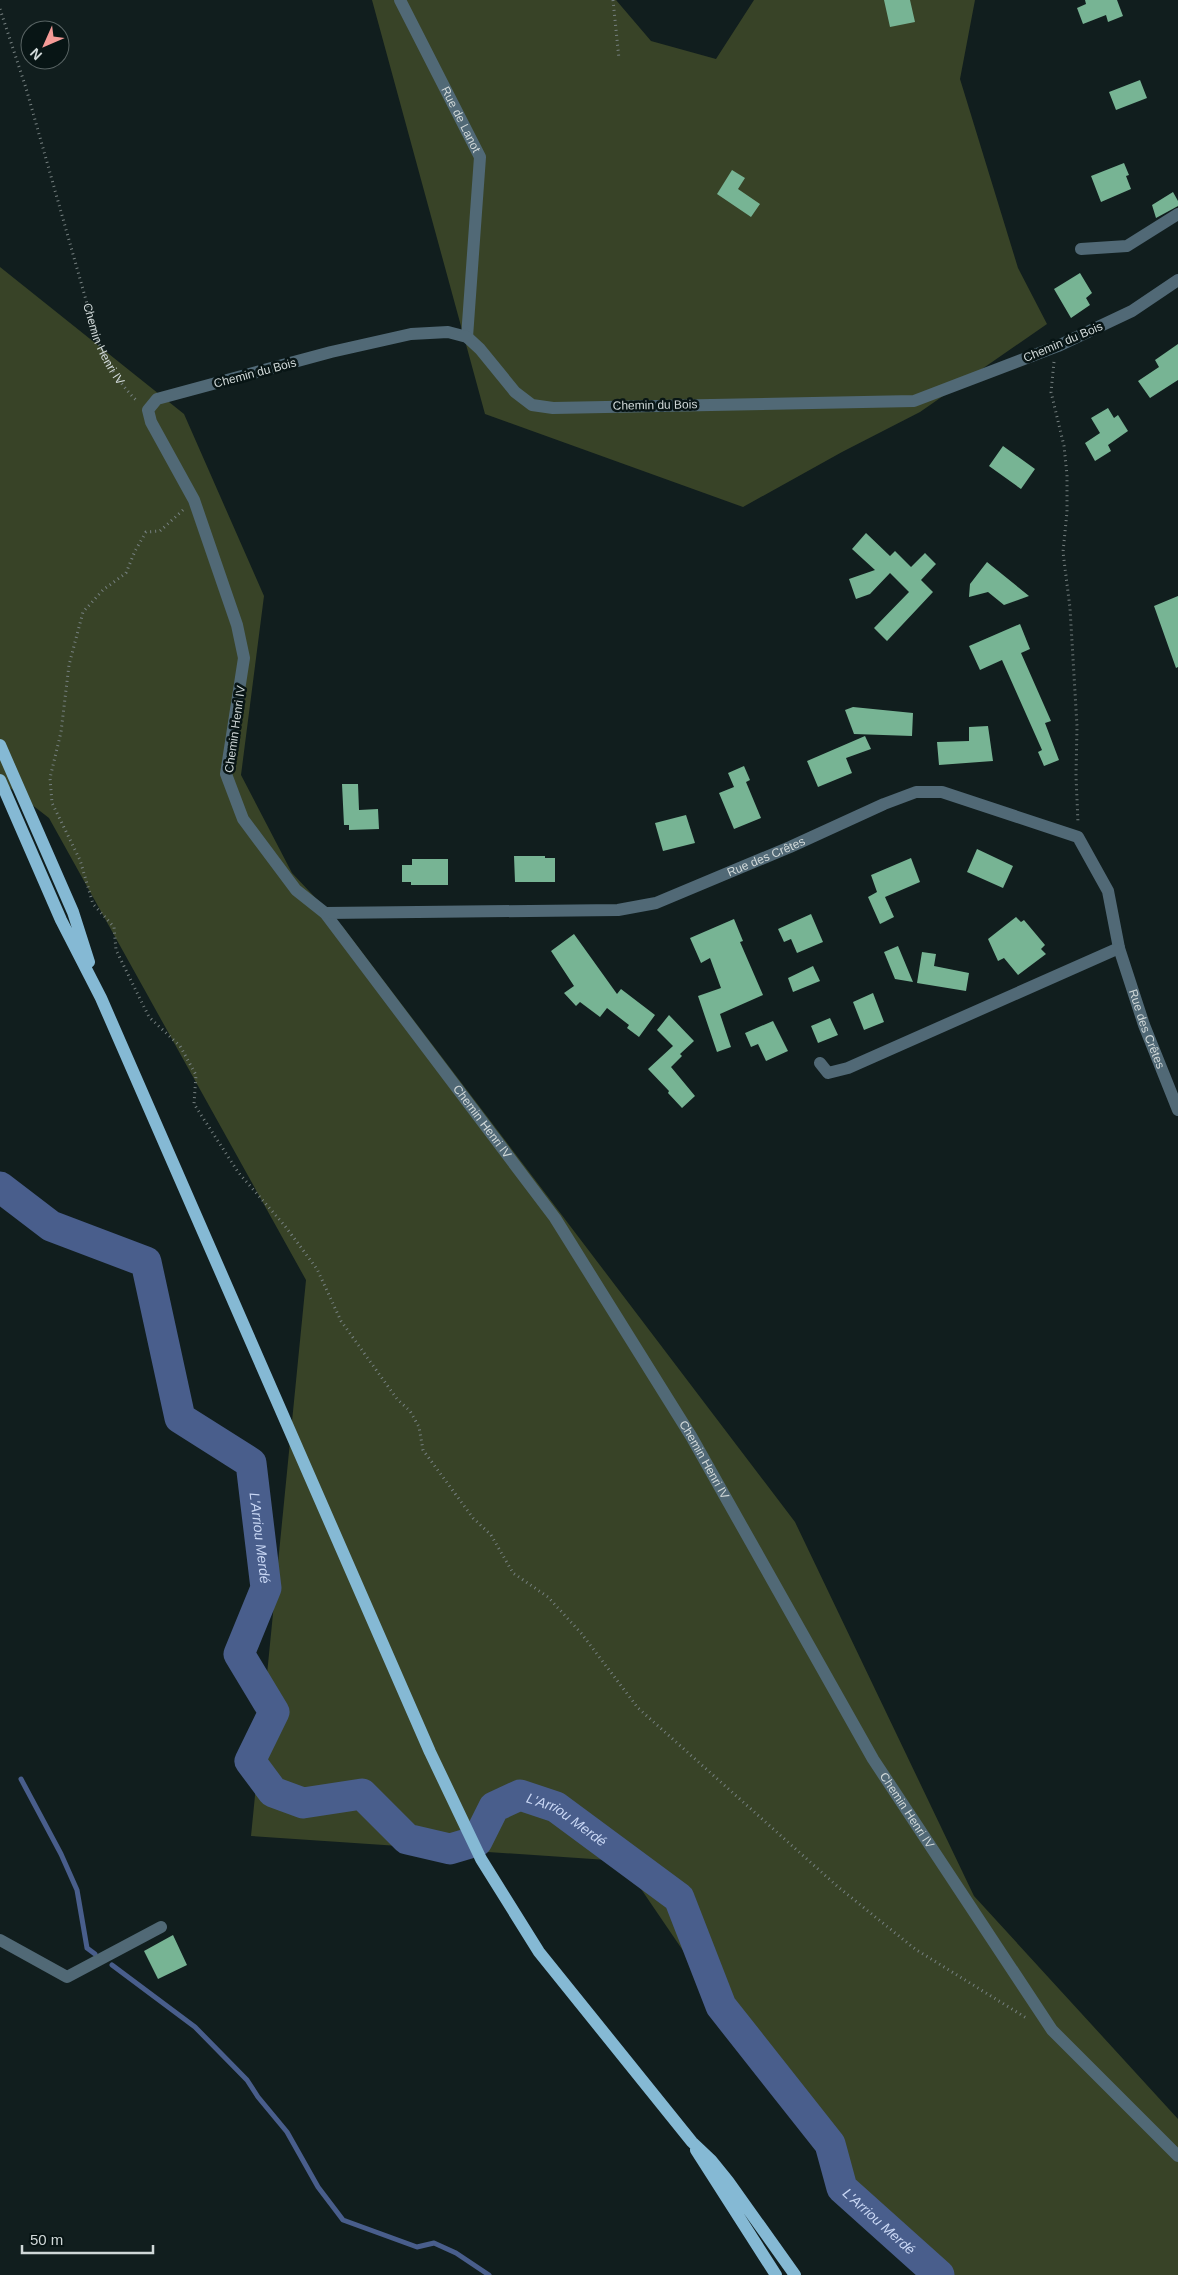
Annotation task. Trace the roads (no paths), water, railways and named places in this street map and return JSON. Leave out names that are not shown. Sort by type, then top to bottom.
[{"type":"main road","points":[[0,744],[73,912],[101,998]]},
{"type":"main road","points":[[0,780],[61,920],[101,998],[462,1821],[481,1859],[539,1952],[692,2142],[711,2160],[728,2181],[795,2275]]},
{"type":"main road","points":[[692,2142],[705,2167],[776,2275]]},
{"type":"main road","points":[[763,2253],[772,2275]]},
{"type":"street","name":"Rue de Lanot","points":[[400,0],[480,157],[467,338]]},
{"type":"street","points":[[1081,250],[1127,246],[1178,214]]},
{"type":"street","name":"Chemin du Bois","points":[[148,410],[157,399],[331,352],[411,334],[448,332],[467,338],[480,350],[515,392],[532,405],[553,408],[914,401],[1058,346],[1132,311],[1178,280]]},
{"type":"street","name":"Chemin Henri IV","points":[[148,410],[151,422],[194,500],[237,625],[244,658],[226,774],[243,818],[296,890],[325,913],[555,1218],[691,1436],[873,1759],[1048,2024],[1178,2156]]},
{"type":"street","name":"Rue des Crêtes","points":[[325,913],[618,910],[656,904],[790,848],[884,804],[916,792],[942,792],[1078,837],[1108,892],[1119,948],[1144,1026],[1178,1110]]},
{"type":"street","points":[[820,1063],[828,1074],[848,1068],[1119,948]]},
{"type":"street","points":[[0,1940],[67,1978],[161,1927]]},
{"type":"waterway","name":"L'Arriou Merdé","points":[[0,1187],[51,1226],[146,1262],[180,1418],[251,1463],[266,1588],[239,1654],[274,1712],[250,1761],[273,1792],[303,1803],[362,1794],[407,1839],[450,1849],[477,1841],[494,1807],[520,1795],[556,1807],[679,1898],[721,2006],[830,2144],[842,2188],[939,2275]]},
{"type":"waterway","points":[[21,1779],[61,1854],[77,1890],[87,1948],[95,1954]]},
{"type":"waterway","points":[[112,1965],[195,2027],[247,2080],[258,2097],[287,2132],[318,2187],[343,2220],[417,2247],[434,2243],[456,2253],[489,2275]]}]
